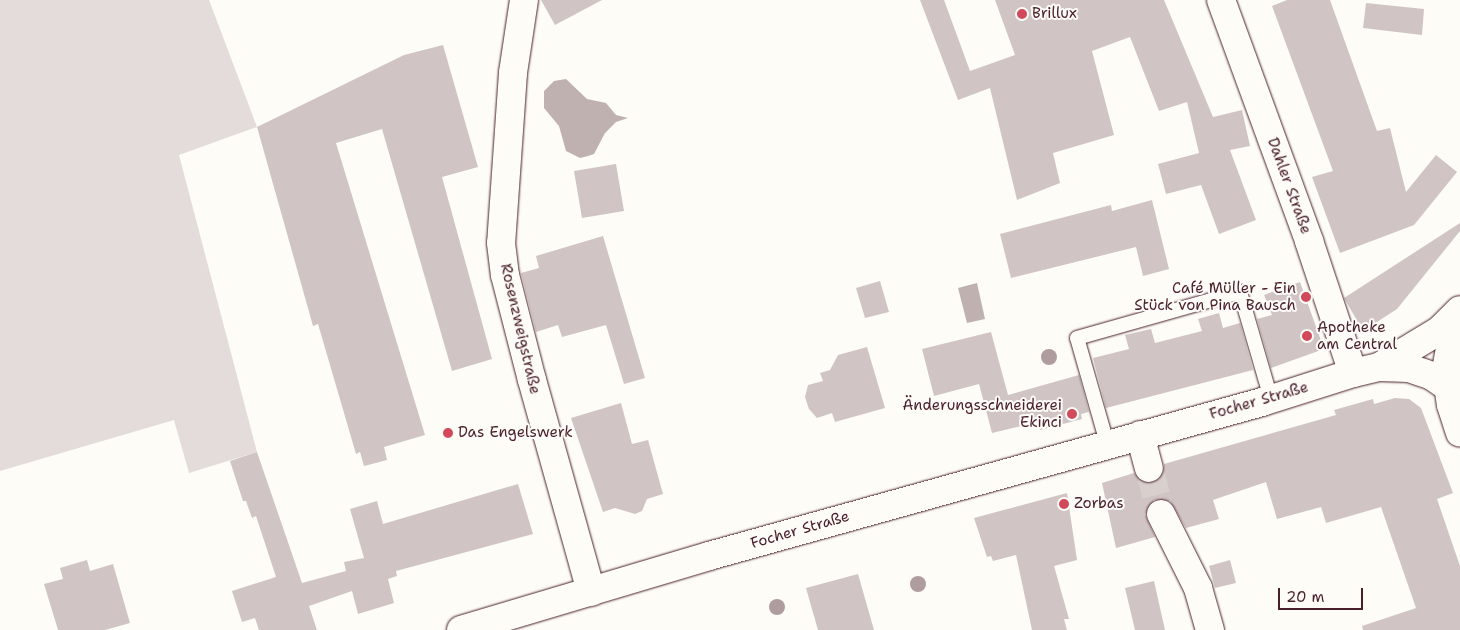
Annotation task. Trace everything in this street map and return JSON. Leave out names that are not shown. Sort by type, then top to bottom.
[{"type":"main road","name":"Rosenzweigstraße","points":[[524,0],[513,73],[501,243],[506,275],[520,332],[591,592]]},
{"type":"main road","name":"Dahler Straße","points":[[1221,0],[1309,241],[1366,370]]},
{"type":"main road","name":"Focher Straße","points":[[461,630],[1271,399],[1366,370],[1440,330],[1460,310]]},
{"type":"main road","points":[[1460,315],[1449,350],[1460,433]]},
{"type":"main road","name":"Focher Straße","points":[[1366,370],[1409,368],[1432,376],[1454,392]]},
{"type":"main road","points":[[1140,435],[1149,468]]},
{"type":"main road","points":[[1161,514],[1198,588],[1210,630]]},
{"type":"lane","points":[[1108,444],[1077,338],[1240,292],[1271,399]]},
{"type":"shaded area","points":[[0,0],[209,0],[257,127],[179,155],[257,452],[189,473],[174,420],[0,471]]},
{"type":"shaded area","points":[[566,79],[587,99],[606,103],[616,115],[628,118],[616,122],[605,133],[594,154],[580,158],[566,151],[559,126],[544,108],[544,91],[554,81]]},
{"type":"shaded area","points":[[977,283],[985,319],[967,323],[958,288]]},
{"type":"building","points":[[541,0],[602,0],[555,25]]},
{"type":"building","points":[[920,0],[944,0],[970,71],[1015,55],[995,0],[1164,0],[1213,117],[1242,110],[1250,146],[1230,150],[1256,220],[1219,234],[1201,185],[1166,194],[1158,164],[1199,153],[1187,102],[1159,111],[1130,37],[1092,51],[1114,135],[1053,153],[1060,183],[1017,200],[990,88],[958,100]]},
{"type":"building","points":[[1287,0],[1330,0],[1377,131],[1390,128],[1406,192],[1436,155],[1457,172],[1414,225],[1340,253],[1312,177],[1333,171],[1272,6]]},
{"type":"building","points":[[1366,3],[1424,9],[1422,35],[1363,28]]},
{"type":"building","points":[[443,45],[478,167],[442,177],[492,359],[452,371],[382,129],[336,143],[425,435],[384,447],[387,460],[364,466],[360,452],[356,454],[318,324],[313,326],[257,127],[404,55]]},
{"type":"building","points":[[616,164],[624,211],[582,218],[574,171]]},
{"type":"building","points":[[1152,200],[1169,269],[1143,276],[1136,247],[1011,278],[1000,234],[1111,205],[1112,211]]},
{"type":"building","points":[[1460,223],[1460,231],[1397,309],[1363,331],[1344,298]]},
{"type":"building","points":[[603,236],[645,378],[624,384],[606,325],[562,337],[558,325],[536,332],[521,273],[539,268],[536,256]]},
{"type":"building","points":[[880,281],[889,312],[865,318],[856,288]]},
{"type":"building","points":[[1300,282],[1324,349],[1271,368],[1257,319],[1272,315],[1264,295]]},
{"type":"building","points":[[1219,313],[1223,328],[1240,323],[1253,370],[1106,408],[1093,358],[1129,349],[1125,335],[1151,329],[1155,343],[1202,331],[1198,319]]},
{"type":"building","points":[[991,332],[1008,395],[1079,375],[1089,412],[1081,414],[1082,419],[1040,430],[1038,422],[992,433],[979,384],[934,396],[922,349]]},
{"type":"building","points":[[867,347],[885,408],[835,422],[832,413],[817,418],[809,409],[805,397],[808,385],[823,381],[820,373],[830,370],[838,355]]},
{"type":"building","points":[[1395,398],[1409,399],[1421,408],[1453,493],[1437,499],[1460,566],[1460,630],[1363,630],[1362,626],[1416,608],[1381,507],[1326,523],[1321,507],[1277,519],[1266,482],[1213,500],[1219,519],[1186,528],[1170,501],[1154,500],[1145,514],[1155,537],[1116,548],[1102,483],[1134,473],[1145,483],[1154,483],[1164,472],[1164,464],[1336,415],[1334,410],[1373,399],[1374,404]]},
{"type":"building","points":[[621,403],[632,444],[648,440],[663,494],[647,499],[642,511],[635,514],[615,508],[603,512],[571,418]]},
{"type":"building","points":[[257,452],[302,583],[346,571],[344,562],[364,558],[350,509],[377,501],[383,524],[518,484],[533,534],[396,571],[397,576],[388,579],[394,603],[358,614],[352,591],[309,606],[317,630],[259,630],[255,618],[242,622],[232,591],[276,577],[256,516],[252,518],[246,501],[243,501],[230,461]]},
{"type":"building","points":[[1067,493],[1077,560],[1054,566],[1069,619],[1064,619],[1067,630],[1032,630],[1016,555],[993,561],[991,556],[987,557],[974,518]]},
{"type":"building","points":[[87,560],[90,571],[113,564],[130,623],[105,630],[58,630],[44,584],[63,579],[60,568]]},
{"type":"building","points":[[1230,560],[1236,583],[1215,588],[1209,566]]},
{"type":"building","points":[[858,574],[874,630],[818,630],[806,588]]},
{"type":"building","points":[[1154,581],[1165,630],[1135,630],[1125,588]]},
{"type":"tunnel","points":[[1149,468],[1161,514]]},
{"type":"place","name":"Brillux","points":[[1022,14]]},
{"type":"place","name":"Café Müller - Ein Stück von Pina Bausch","points":[[1306,297]]},
{"type":"place","name":"Apotheke am Central","points":[[1307,336]]},
{"type":"place","name":"Änderungsschneiderei Ekinci","points":[[1072,414]]},
{"type":"place","name":"Das Engelswerk","points":[[448,433]]},
{"type":"place","name":"Zorbas","points":[[1064,504]]}]
